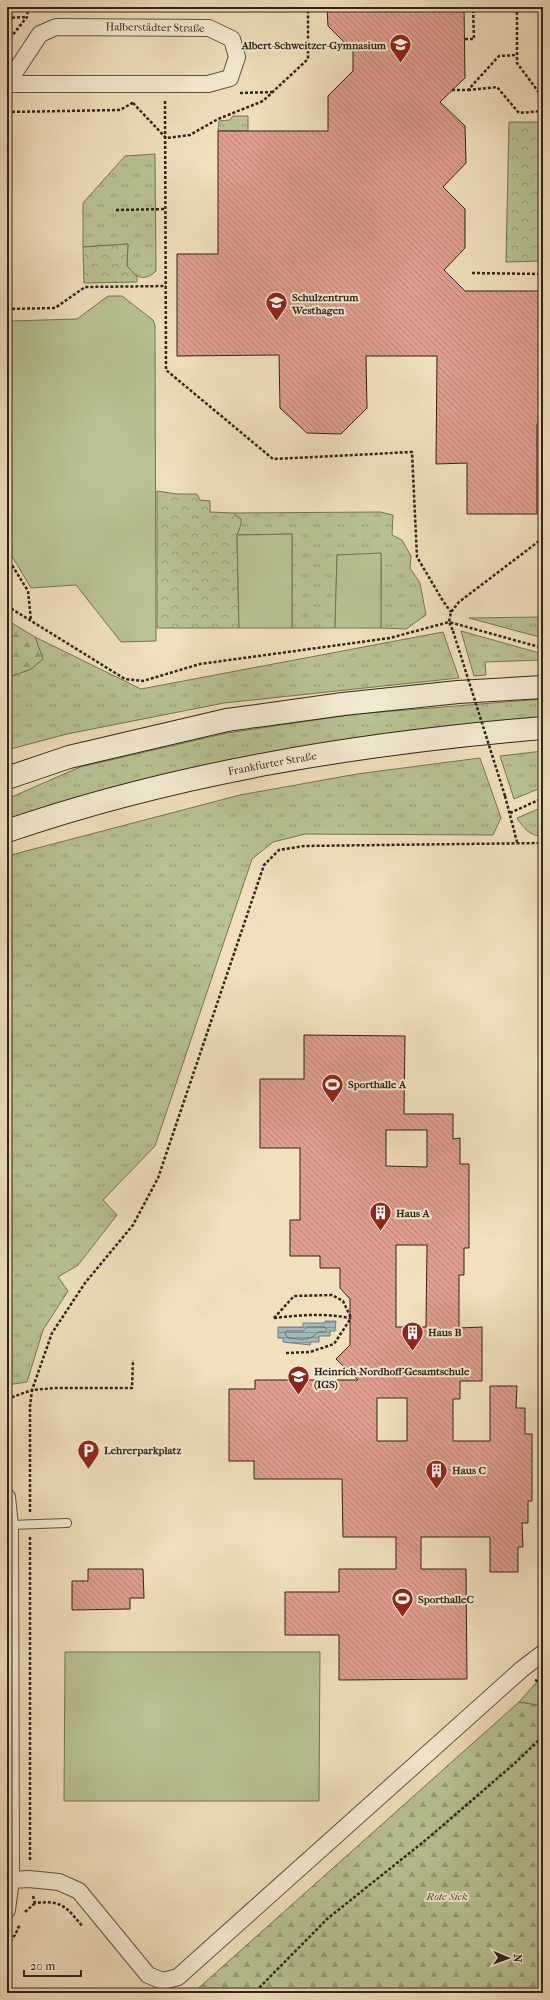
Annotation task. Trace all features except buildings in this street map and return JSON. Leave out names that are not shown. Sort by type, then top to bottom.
[{"type":"street","name":"Halberstädter Straße","points":[[56,26],[209,28],[232,39],[237,57],[230,78],[208,84],[7,84],[40,34],[56,26]]},
{"type":"street","points":[[7,778],[69,757],[227,720],[343,704],[458,692],[543,687]]},
{"type":"street","name":"Frankfurter Straße","points":[[7,831],[43,819],[138,793],[233,771],[352,750],[471,734],[543,728]]},
{"type":"street","points":[[7,1497],[10,1525],[11,1880],[7,1910]]},
{"type":"street","points":[[11,1880],[29,1879],[59,1882],[79,1891],[148,1975],[164,1981],[178,1977],[522,1669],[543,1653]]},
{"type":"lane","points":[[10,1525],[67,1523]]},
{"type":"path","points":[[7,42],[27,18],[28,7]]},
{"type":"path","points":[[166,138],[190,135],[218,119],[262,101],[273,92],[308,59],[308,7]]},
{"type":"path","points":[[465,39],[474,38],[473,7]]},
{"type":"path","points":[[517,7],[517,63],[543,98]]},
{"type":"path","points":[[7,18],[27,18]]},
{"type":"path","points":[[468,90],[499,56],[517,55]]},
{"type":"path","points":[[165,84],[166,370],[274,459],[412,452],[417,557],[451,612]]},
{"type":"path","points":[[452,90],[496,87],[519,112],[543,111]]},
{"type":"path","points":[[133,103],[166,138]]},
{"type":"path","points":[[116,210],[166,209]]},
{"type":"path","points":[[472,273],[543,274]]},
{"type":"path","points":[[7,309],[55,308],[85,286],[166,286]]},
{"type":"path","points":[[517,842],[505,796],[453,630],[449,622],[451,612],[459,602],[543,538]]},
{"type":"path","points":[[7,557],[28,591],[31,621]]},
{"type":"path","points":[[7,606],[125,679],[143,681],[200,664],[390,638],[449,622],[543,648]]},
{"type":"path","points":[[510,814],[543,798]]},
{"type":"path","points":[[87,1931],[67,1908],[52,1901],[35,1903],[29,1879],[31,1846],[30,1406],[32,1390],[52,1333],[85,1283],[133,1225],[158,1178],[264,866],[279,850],[304,846],[517,842],[543,843]]},
{"type":"path","points":[[332,1295],[343,1301],[350,1318],[332,1314],[309,1314],[274,1318],[294,1296],[332,1295]]},
{"type":"path","points":[[286,1353],[310,1352],[334,1344],[350,1318]]},
{"type":"path","points":[[7,1399],[32,1390],[55,1388],[132,1388],[133,1360]]},
{"type":"path","points":[[251,1993],[258,1989],[327,1919],[427,1839],[514,1764],[542,1738],[543,1730]]},
{"type":"green space","points":[[233,116],[248,116],[248,131],[218,131],[219,121],[230,120]]},
{"type":"green space","points":[[509,122],[543,122],[543,261],[506,262]]},
{"type":"green space","points":[[155,154],[156,271],[148,277],[140,277],[133,273],[127,266],[128,244],[83,247],[83,203],[125,156]]},
{"type":"green space","points":[[128,244],[127,266],[137,277],[137,282],[84,283],[83,247]]},
{"type":"green space","points":[[108,296],[122,296],[153,320],[155,325],[156,641],[121,642],[76,585],[31,588],[7,548],[7,326],[10,321],[77,319]]},
{"type":"green space","points":[[157,491],[177,494],[197,494],[200,500],[210,501],[210,512],[233,513],[241,519],[241,524],[237,535],[239,628],[157,628]]},
{"type":"green space","points":[[380,512],[393,515],[392,535],[402,540],[411,556],[410,568],[420,583],[426,615],[406,629],[381,628],[381,554],[337,555],[335,628],[292,628],[292,534],[237,535],[239,528],[233,513]]},
{"type":"green space","points":[[292,534],[292,628],[239,628],[237,535]]},
{"type":"green space","points":[[381,553],[381,628],[335,628],[337,555]]},
{"type":"green space","points":[[543,617],[543,638],[469,618]]},
{"type":"green space","points":[[7,620],[35,637],[43,659],[31,669],[7,678]]},
{"type":"green space","points":[[461,631],[543,654],[543,660],[485,662],[486,675],[474,676]]},
{"type":"green space","points":[[443,632],[459,678],[224,703],[67,734],[7,750],[7,678],[31,669],[43,659],[35,637],[141,689]]},
{"type":"green space","points":[[543,699],[543,717],[438,727],[360,737],[230,760],[7,820],[7,799],[80,767],[227,733],[356,714]]},
{"type":"green space","points":[[543,751],[543,787],[514,799],[500,756]]},
{"type":"green space","points":[[480,758],[501,818],[493,835],[305,834],[273,842],[252,859],[155,1146],[103,1200],[117,1215],[78,1265],[58,1277],[68,1291],[43,1330],[27,1382],[7,1385],[7,856],[240,795],[357,774]]},
{"type":"green space","points":[[543,807],[543,836],[539,836],[528,831],[517,818]]},
{"type":"green space","points":[[65,1652],[320,1652],[319,1801],[64,1801]]},
{"type":"green space","points":[[543,1675],[543,1706],[519,1702]]},
{"type":"green space","name":"Rote Siek","points":[[519,1702],[543,1706],[543,1993],[193,1993]]},
{"type":"water","points":[[325,1321],[336,1321],[335,1331],[330,1331],[330,1336],[319,1336],[319,1342],[311,1342],[310,1345],[283,1342],[283,1338],[278,1338],[278,1327],[303,1327],[303,1323],[325,1323]]},
{"type":"place","name":"Albert-Schweitzer-Gymnasium","points":[[401,64]]},
{"type":"place","name":"Schulzentrum Westhagen","points":[[276,322]]},
{"type":"place","name":"Sporthalle A","points":[[332,1104]]},
{"type":"place","name":"Haus A","points":[[380,1232]]},
{"type":"place","name":"Haus B","points":[[413,1352]]},
{"type":"place","name":"Heinrich-Nordhoff-Gesamtschule (IGS)","points":[[299,1396]]},
{"type":"place","name":"Lehrerparkplatz","points":[[89,1470]]},
{"type":"place","name":"Haus C","points":[[437,1490]]},
{"type":"place","name":"SporthalleC","points":[[403,1618]]}]
